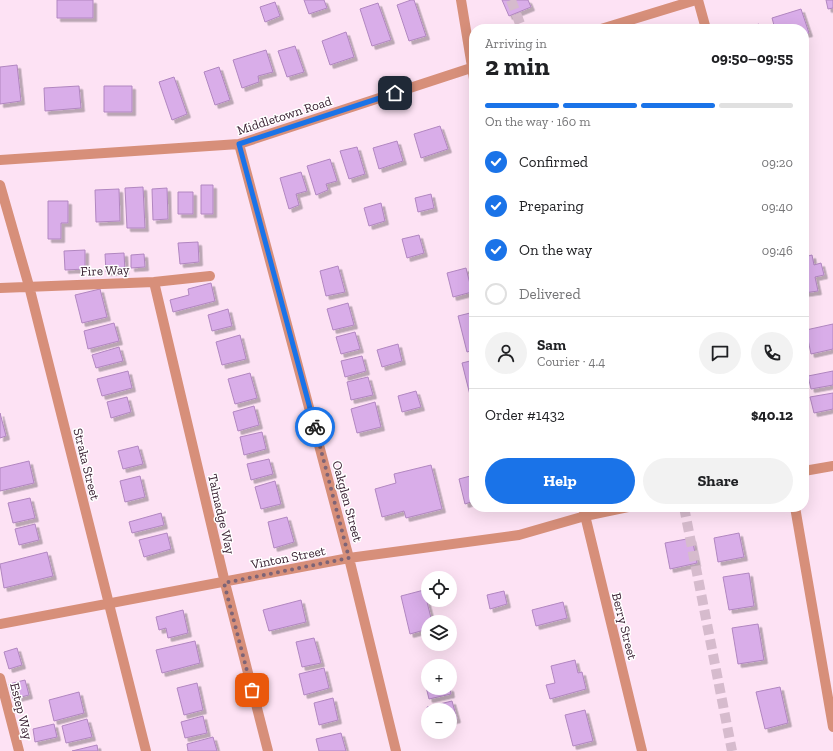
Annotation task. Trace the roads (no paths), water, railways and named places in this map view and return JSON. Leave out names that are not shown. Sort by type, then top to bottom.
[{"type":"street","points":[[461,0],[469,45]]},
{"type":"street","points":[[617,24],[697,0],[704,24]]},
{"type":"street","name":"Middletown Road","points":[[0,160],[239,144],[469,69]]},
{"type":"street","name":"Oakglen Street","points":[[239,144],[349,558],[396,751]]},
{"type":"street","name":"Straka Street","points":[[0,185],[29,286],[146,751]]},
{"type":"street","name":"Fire Way","points":[[0,288],[154,282],[210,276]]},
{"type":"street","name":"Talmadge Way","points":[[154,282],[224,583],[268,751]]},
{"type":"street","points":[[809,470],[833,466]]},
{"type":"street","name":"Vinton Street","points":[[0,624],[224,583],[349,558],[519,535],[581,512]]},
{"type":"street","name":"Berry Street","points":[[584,512],[642,751]]},
{"type":"street","points":[[796,512],[833,727]]},
{"type":"street","name":"Estep Way","points":[[0,678],[19,751]]},
{"type":"tunnel","points":[[511,0],[520,24]]},
{"type":"tunnel","points":[[685,512],[732,751]]}]
